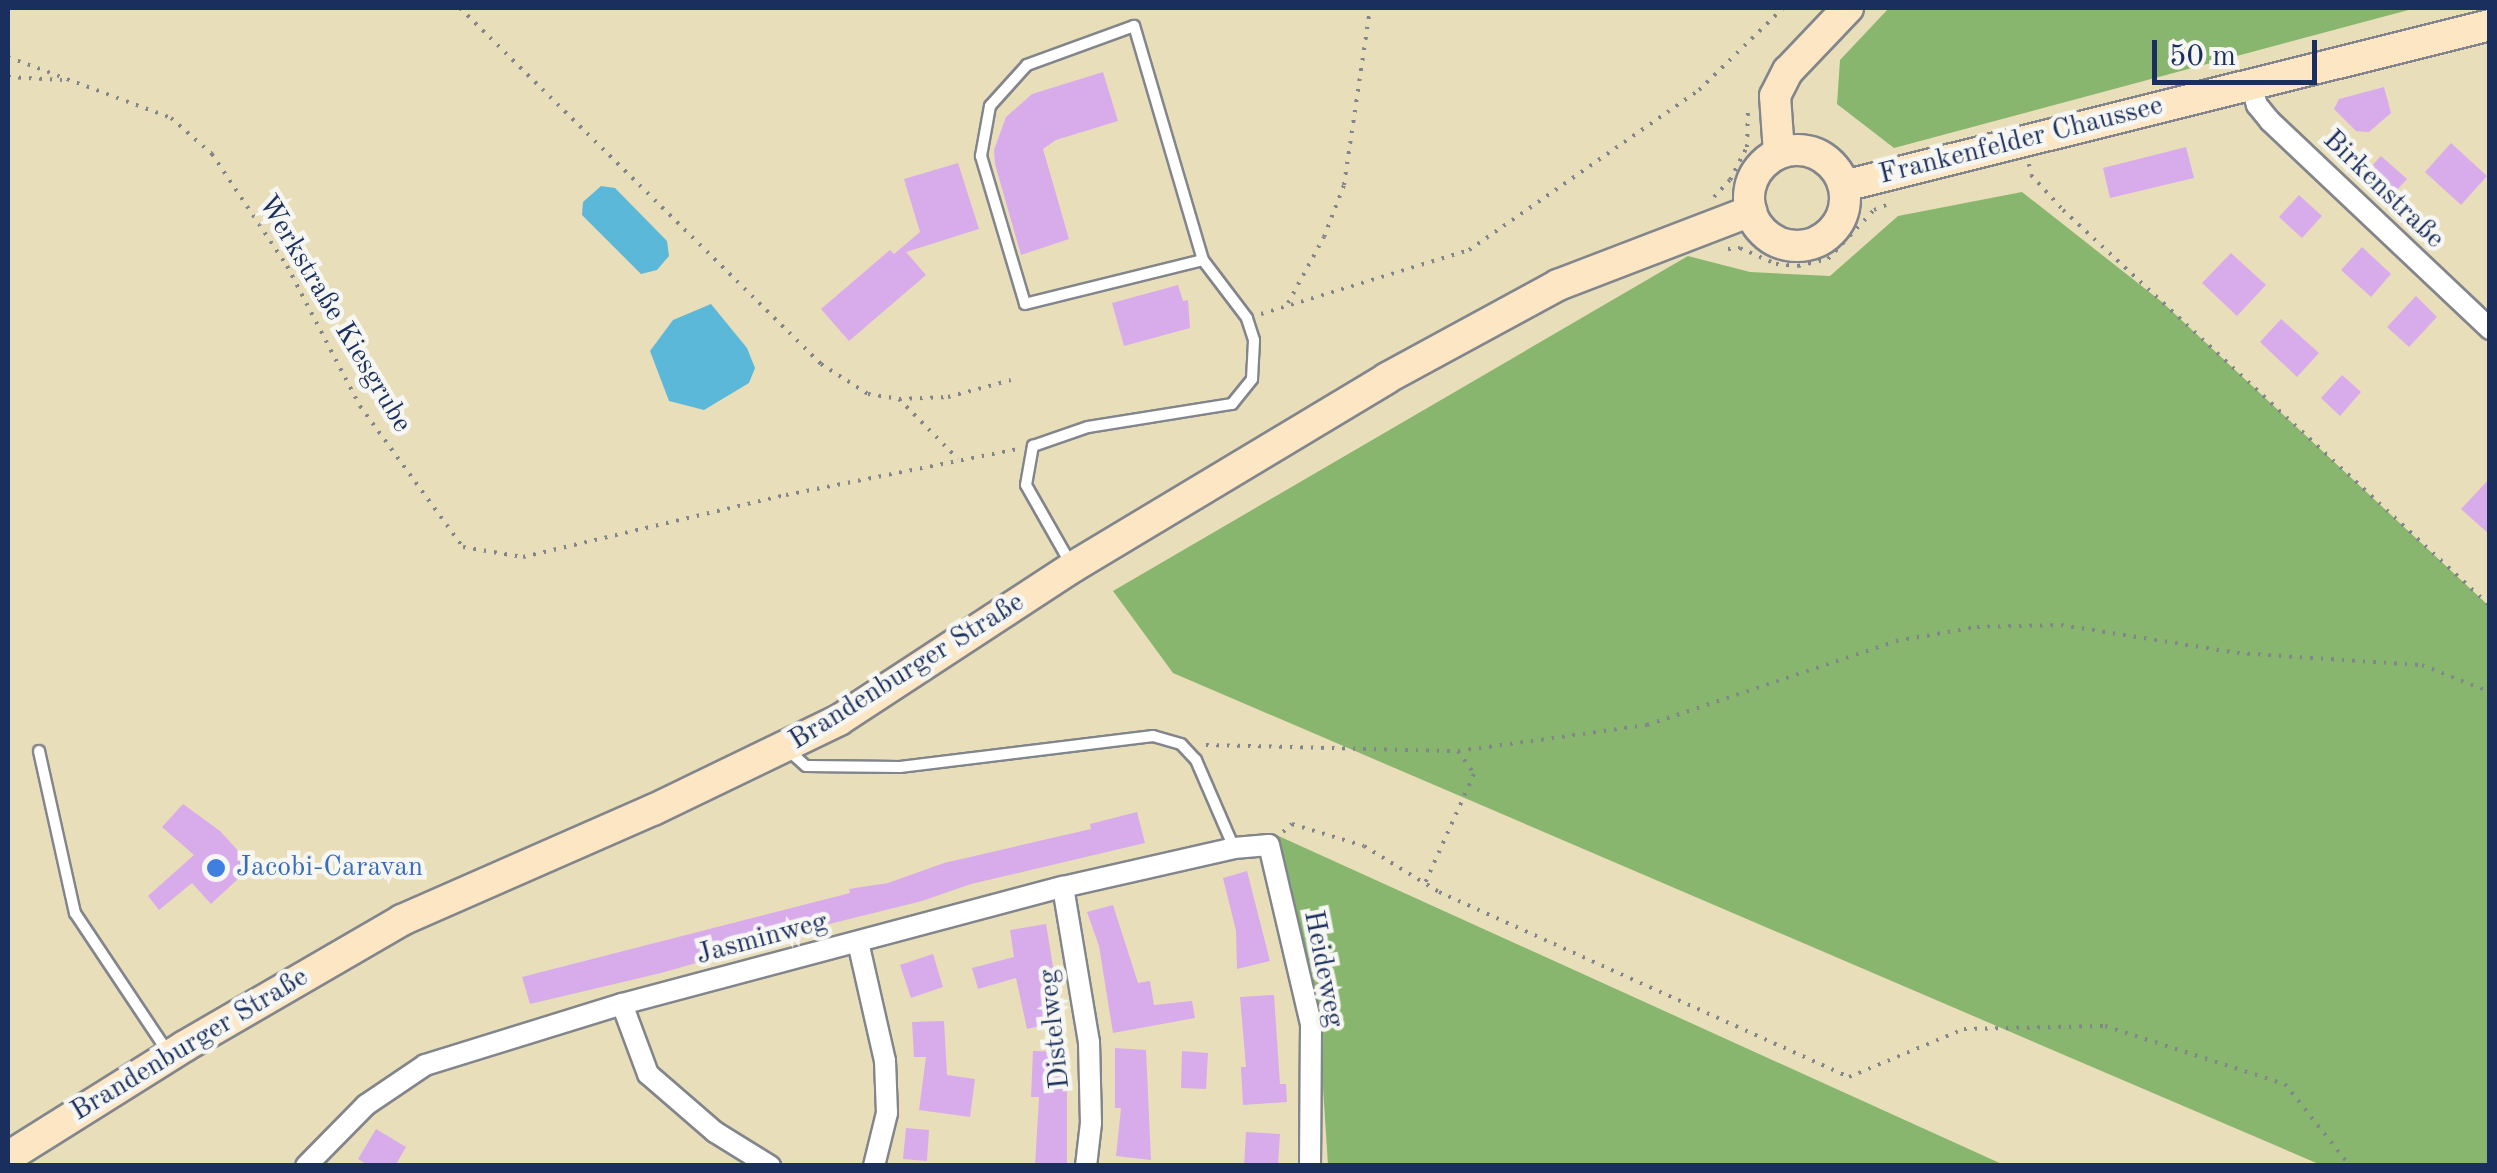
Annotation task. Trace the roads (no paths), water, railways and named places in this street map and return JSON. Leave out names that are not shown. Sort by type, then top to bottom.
[{"type":"street","points":[[1780,153],[1776,96],[1788,71],[1848,8]]},
{"type":"street","name":"Frankenfelder Chaussee","points":[[1844,186],[2490,25]]},
{"type":"street","name":"Birkenstraße","points":[[2252,83],[2256,105],[2270,121],[2490,329]]},
{"type":"street","points":[[1796,149],[1826,159],[1844,186],[1841,219],[1818,242],[1785,245],[1770,238],[1750,211],[1751,183],[1757,170],[1780,153],[1796,149]]},
{"type":"street","name":"Brandenburger Straße","points":[[8,1157],[170,1055],[402,920],[786,749],[839,720],[1073,567],[1387,378],[1558,285],[1750,211]]},
{"type":"street","name":"Jasminweg","points":[[306,1166],[366,1105],[425,1064],[622,1004],[1063,888],[1234,848],[1269,846]]},
{"type":"street","name":"Heideweg","points":[[1269,846],[1311,1024],[1310,1166]]},
{"type":"street","name":"Distelweg","points":[[1063,888],[1089,1042],[1091,1123],[1086,1166]]},
{"type":"street","points":[[858,942],[885,1061],[888,1113],[874,1166]]},
{"type":"street","points":[[622,1004],[648,1074],[715,1132],[770,1166]]},
{"type":"lane","points":[[1073,567],[1026,485],[1034,446],[1088,427],[1232,404],[1252,379],[1254,340],[1247,318],[1203,260],[1134,26],[1027,65],[990,106],[981,156],[1025,304],[1203,260]]},
{"type":"lane","points":[[786,749],[806,766],[843,769],[1024,754],[1153,736],[1181,744],[1196,760],[1234,848]]},
{"type":"lane","points":[[40,751],[75,913],[170,1055]]},
{"type":"water","points":[[601,186],[615,188],[667,241],[669,256],[657,270],[641,274],[582,215],[583,202]]},
{"type":"water","points":[[711,304],[747,348],[755,368],[749,383],[704,410],[669,401],[650,351],[673,320]]},
{"type":"place","name":"Jacobi-Caravan","points":[[216,868]]}]
